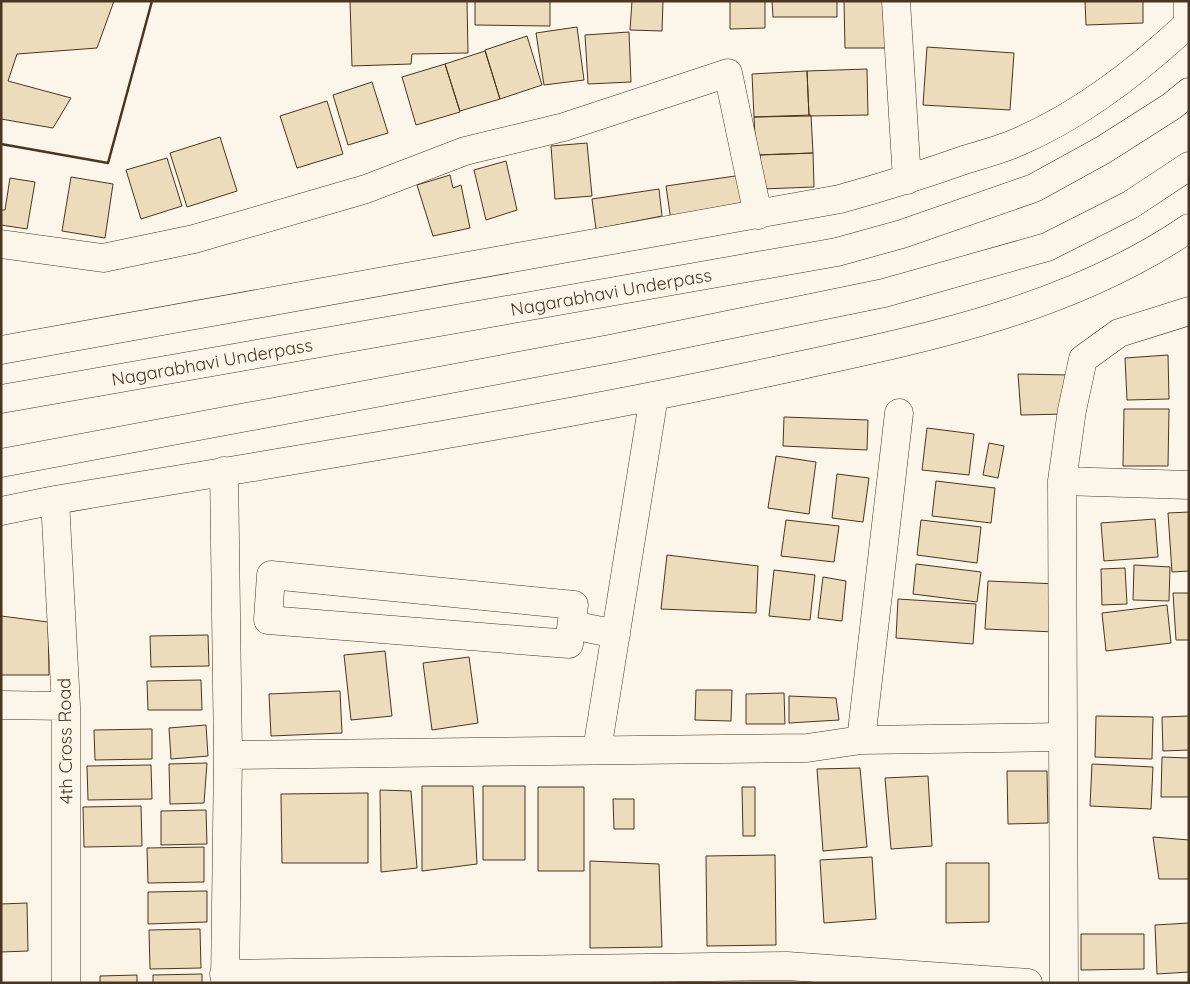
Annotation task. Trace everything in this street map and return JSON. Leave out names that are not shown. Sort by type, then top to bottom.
[{"type":"main road","points":[[896,1],[906,180]]},
{"type":"main road","points":[[1,350],[758,216],[840,199],[906,180],[1017,142],[1066,117],[1139,66],[1188,16]]},
{"type":"main road","points":[[1,244],[103,258],[194,239],[366,189],[465,151],[564,126],[728,73],[758,216]]},
{"type":"main road","name":"Nagarabhavi Underpass","points":[[1,399],[837,252],[902,234],[1034,188],[1104,150],[1172,106],[1189,92]]},
{"type":"main road","points":[[1,463],[610,350],[884,293],[1047,247],[1130,204],[1189,166]]},
{"type":"main road","points":[[1,511],[654,396],[895,345],[1031,306],[1105,277],[1189,228]]},
{"type":"main road","points":[[1064,983],[1062,481],[1072,410],[1084,359],[1119,333],[1189,311]]},
{"type":"main road","points":[[597,750],[654,396]]},
{"type":"main road","points":[[861,740],[899,413]]},
{"type":"main road","points":[[224,471],[228,755],[225,978],[787,966],[1028,983]]},
{"type":"main road","points":[[1062,481],[1189,484]]},
{"type":"main road","name":"4th Cross Road","points":[[55,500],[66,706],[66,983]]},
{"type":"main road","points":[[271,575],[574,604],[572,625],[569,644],[268,620],[271,575]]},
{"type":"main road","points":[[572,625],[616,634]]},
{"type":"main road","points":[[1,705],[66,706]]},
{"type":"main road","points":[[228,755],[807,748],[861,740],[1062,737]]},
{"type":"building","points":[[1,1],[114,1],[97,48],[17,54],[8,81],[71,98],[53,128],[1,119]]},
{"type":"building","points":[[350,1],[467,1],[468,53],[412,54],[411,64],[352,66]]},
{"type":"building","points":[[475,1],[550,1],[550,26],[475,25]]},
{"type":"building","points":[[632,1],[663,1],[662,31],[630,30]]},
{"type":"building","points":[[730,1],[765,1],[765,28],[730,29]]},
{"type":"building","points":[[772,1],[837,1],[837,17],[773,17]]},
{"type":"building","points":[[844,1],[887,1],[888,48],[845,48]]},
{"type":"building","points":[[1085,1],[1143,1],[1143,23],[1086,25]]},
{"type":"building","points":[[577,27],[584,80],[544,85],[536,33]]},
{"type":"building","points":[[629,32],[631,82],[588,84],[585,35]]},
{"type":"building","points":[[527,36],[542,85],[500,99],[485,50]]},
{"type":"building","points":[[927,47],[1014,53],[1010,110],[923,105]]},
{"type":"building","points":[[485,51],[500,99],[460,111],[445,64]]},
{"type":"building","points":[[445,64],[460,112],[416,125],[402,77]]},
{"type":"building","points":[[867,69],[868,115],[809,116],[807,71]]},
{"type":"building","points":[[807,71],[809,116],[754,117],[752,74]]},
{"type":"building","points":[[372,82],[388,133],[348,145],[333,95]]},
{"type":"building","points":[[327,101],[343,154],[297,168],[280,116]]},
{"type":"building","points":[[811,115],[813,153],[756,155],[754,117]]},
{"type":"building","points":[[220,137],[237,191],[187,207],[170,153]]},
{"type":"building","points":[[587,143],[592,196],[555,199],[551,146]]},
{"type":"building","points":[[813,153],[814,187],[762,189],[760,155]]},
{"type":"building","points":[[167,158],[182,206],[141,219],[126,170]]},
{"type":"building","points":[[506,161],[517,210],[486,220],[474,170]]},
{"type":"building","points":[[450,175],[453,188],[461,185],[470,228],[433,236],[417,185]]},
{"type":"building","points":[[742,175],[748,210],[671,221],[666,186]]},
{"type":"building","points":[[71,177],[113,184],[105,238],[62,231]]},
{"type":"building","points":[[10,178],[35,182],[27,229],[1,225],[1,210],[5,210]]},
{"type":"building","points":[[659,189],[662,216],[596,229],[592,199]]},
{"type":"building","points":[[1168,355],[1169,399],[1127,400],[1125,358]]},
{"type":"building","points":[[1018,374],[1069,375],[1066,414],[1021,415]]},
{"type":"building","points":[[1124,409],[1169,409],[1168,466],[1123,466]]},
{"type":"building","points":[[784,417],[868,420],[867,450],[783,446]]},
{"type":"building","points":[[927,428],[974,434],[969,475],[922,470]]},
{"type":"building","points":[[989,443],[1004,446],[998,478],[983,475]]},
{"type":"building","points":[[776,456],[816,462],[809,514],[768,508]]},
{"type":"building","points":[[837,474],[869,478],[863,522],[832,518]]},
{"type":"building","points":[[936,481],[995,488],[991,523],[932,516]]},
{"type":"building","points":[[1189,512],[1189,571],[1172,572],[1168,513]]},
{"type":"building","points":[[1155,519],[1158,557],[1104,561],[1101,523]]},
{"type":"building","points":[[786,520],[839,526],[834,562],[781,556]]},
{"type":"building","points":[[921,520],[981,527],[977,563],[917,555]]},
{"type":"building","points":[[667,555],[758,566],[756,613],[661,609]]},
{"type":"building","points":[[916,564],[981,572],[977,602],[913,594]]},
{"type":"building","points":[[1134,565],[1170,567],[1169,601],[1133,600]]},
{"type":"building","points":[[1125,568],[1127,604],[1102,605],[1101,569]]},
{"type":"building","points":[[774,570],[815,575],[810,620],[769,616]]},
{"type":"building","points":[[823,577],[846,581],[842,621],[818,618]]},
{"type":"building","points":[[988,581],[1058,584],[1055,632],[985,629]]},
{"type":"building","points":[[1173,593],[1189,593],[1189,640],[1176,640]]},
{"type":"building","points":[[898,599],[976,604],[973,644],[896,638]]},
{"type":"building","points":[[1167,605],[1171,643],[1106,651],[1102,613]]},
{"type":"building","points":[[1,616],[48,622],[49,675],[1,675]]},
{"type":"building","points":[[208,635],[209,666],[151,667],[150,636]]},
{"type":"building","points":[[385,651],[392,716],[351,720],[344,655]]},
{"type":"building","points":[[469,657],[478,723],[432,730],[423,663]]},
{"type":"building","points":[[201,680],[202,710],[148,710],[147,681]]},
{"type":"building","points":[[696,690],[732,690],[731,721],[695,720]]},
{"type":"building","points":[[340,691],[342,733],[271,736],[269,694]]},
{"type":"building","points":[[784,693],[785,724],[746,724],[746,694]]},
{"type":"building","points":[[789,696],[836,698],[839,720],[789,723]]},
{"type":"building","points":[[1096,716],[1153,717],[1152,759],[1095,757]]},
{"type":"building","points":[[1189,716],[1189,750],[1163,751],[1162,717]]},
{"type":"building","points":[[206,725],[208,756],[171,759],[169,728]]},
{"type":"building","points":[[152,729],[152,759],[95,760],[94,730]]},
{"type":"building","points":[[1162,757],[1189,758],[1189,797],[1161,797]]},
{"type":"building","points":[[207,763],[204,803],[170,804],[169,764]]},
{"type":"building","points":[[1092,764],[1153,767],[1151,809],[1090,806]]},
{"type":"building","points":[[151,765],[152,799],[88,800],[87,766]]},
{"type":"building","points":[[860,768],[867,847],[823,851],[817,769]]},
{"type":"building","points":[[1007,771],[1047,771],[1048,823],[1008,824]]},
{"type":"building","points":[[928,776],[932,846],[891,849],[885,778]]},
{"type":"building","points":[[422,786],[473,786],[477,864],[422,871]]},
{"type":"building","points":[[483,786],[525,786],[525,860],[483,860]]},
{"type":"building","points":[[538,787],[584,787],[584,871],[538,871]]},
{"type":"building","points":[[742,787],[755,787],[755,836],[743,836]]},
{"type":"building","points":[[380,790],[411,791],[417,868],[381,872]]},
{"type":"building","points":[[368,793],[368,863],[282,863],[281,794]]},
{"type":"building","points":[[613,799],[634,799],[634,829],[614,829]]},
{"type":"building","points":[[141,806],[142,846],[84,847],[83,807]]},
{"type":"building","points":[[206,810],[207,844],[161,845],[161,811]]},
{"type":"building","points":[[1153,837],[1189,840],[1189,879],[1159,879]]},
{"type":"building","points":[[204,847],[204,882],[148,883],[147,848]]},
{"type":"building","points":[[775,855],[776,945],[707,946],[706,856]]},
{"type":"building","points":[[872,857],[876,919],[824,923],[820,860]]},
{"type":"building","points":[[590,861],[659,864],[662,947],[590,948]]},
{"type":"building","points":[[946,863],[989,863],[989,922],[946,923]]},
{"type":"building","points":[[207,891],[207,922],[148,924],[148,892]]},
{"type":"building","points":[[27,903],[28,951],[1,952],[1,904]]},
{"type":"building","points":[[1189,923],[1189,972],[1157,974],[1155,925]]},
{"type":"building","points":[[200,929],[201,968],[150,969],[149,930]]},
{"type":"building","points":[[1081,934],[1144,934],[1144,969],[1081,970]]},
{"type":"building","points":[[202,974],[202,983],[153,983],[153,975]]},
{"type":"building","points":[[137,975],[137,983],[100,983],[100,976]]},
{"type":"wall","points":[[1,144],[108,163],[152,1]]}]
